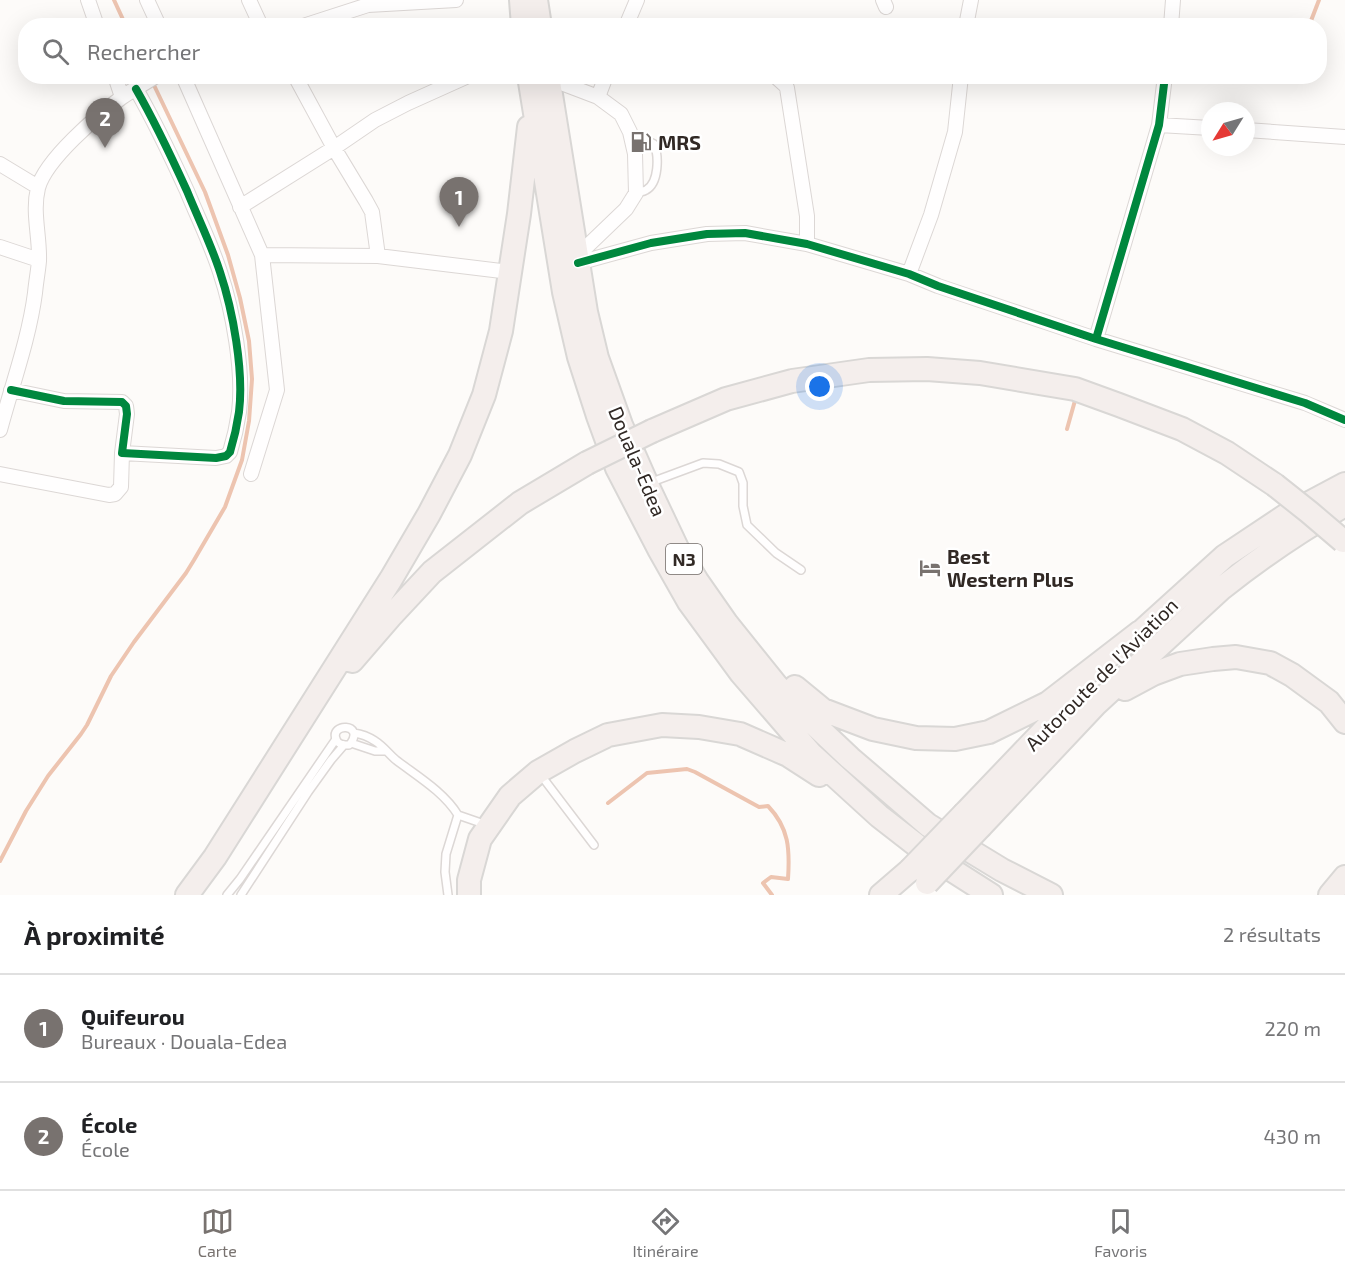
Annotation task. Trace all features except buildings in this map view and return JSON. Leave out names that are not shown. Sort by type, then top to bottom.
[{"type":"highway","points":[[521,0],[522,18]]},
{"type":"highway","points":[[536,0],[539,18]]},
{"type":"highway","points":[[187,895],[215,857],[391,579],[460,455],[484,395],[501,331],[539,84]]},
{"type":"highway","name":"Douala-Edea","points":[[539,84],[597,358],[621,425],[648,488],[677,548],[697,581],[727,624],[776,685],[850,758],[928,825],[1002,870],[1051,895]]},
{"type":"highway","name":"Douala-Edea","points":[[539,84],[564,292],[579,357],[598,416],[621,475],[659,549],[689,602],[741,673],[811,754],[879,816],[933,858],[991,895]]},
{"type":"highway","points":[[297,726],[382,626],[432,572],[520,503],[587,463],[652,431],[726,399],[792,381],[869,370],[927,369],[980,373],[1075,389],[1182,429],[1227,453],[1275,485],[1344,542]]},
{"type":"highway","name":"Autoroute de l'Aviation","points":[[881,895],[918,882],[1140,632],[1225,556],[1285,516],[1345,484]]},
{"type":"highway","points":[[648,488],[708,587],[743,634],[780,675],[823,710],[873,729],[916,738],[955,739],[989,732],[1048,703],[1140,632]]},
{"type":"highway","name":"Autoroute de l'Aviation","points":[[973,819],[1204,604],[1235,578],[1300,532],[1345,505]]},
{"type":"highway","points":[[1095,705],[1153,674],[1180,664],[1236,657],[1270,663],[1292,675],[1329,702],[1345,722]]},
{"type":"highway","points":[[469,895],[469,880],[480,839],[510,796],[538,772],[608,735],[662,725],[699,727],[740,734],[788,755],[879,816]]},
{"type":"highway","points":[[1330,895],[1345,877]]},
{"type":"street","points":[[88,0],[94,18]]},
{"type":"street","points":[[147,0],[155,18]]},
{"type":"street","points":[[249,0],[257,18]]},
{"type":"street","points":[[324,18],[367,2],[456,0]]},
{"type":"street","points":[[629,18],[637,0]]},
{"type":"street","points":[[968,18],[971,0]]},
{"type":"street","points":[[1172,18],[1173,0]]},
{"type":"street","points":[[118,84],[122,97]]},
{"type":"street","points":[[0,430],[34,301],[39,260],[36,210],[38,188],[48,170],[68,144],[122,97],[144,84]]},
{"type":"street","points":[[186,84],[262,255],[277,390],[251,474]]},
{"type":"street","points":[[299,84],[372,212],[378,256]]},
{"type":"street","points":[[240,207],[390,111],[450,84]]},
{"type":"street","points":[[547,84],[598,97],[621,114],[630,132],[635,154],[636,193],[626,209],[578,259]]},
{"type":"street","points":[[598,97],[603,84]]},
{"type":"street","points":[[784,84],[787,88],[807,216],[807,244]]},
{"type":"street","points":[[909,274],[931,215],[955,132],[960,84]]},
{"type":"street","points":[[1096,339],[1159,125],[1164,84]]},
{"type":"street","points":[[122,453],[216,458],[226,456],[230,452],[235,435],[239,411],[240,381],[236,342],[220,273],[202,227],[139,87]]},
{"type":"street","points":[[1159,125],[1201,127]]},
{"type":"street","points":[[1255,131],[1345,137]]},
{"type":"street","points":[[0,164],[38,188]]},
{"type":"street","points":[[578,259],[651,243],[707,234],[745,233],[807,244],[909,274],[938,286],[1096,339],[1305,403],[1345,420]]},
{"type":"street","points":[[0,247],[39,260]]},
{"type":"street","points":[[262,255],[378,256],[510,272]]},
{"type":"street","points":[[0,474],[108,495],[115,494],[121,487],[127,414],[126,406],[122,402],[64,401],[11,390]]},
{"type":"lane","points":[[630,132],[654,144],[658,152],[652,185],[636,193]]},
{"type":"lane","points":[[648,488],[703,463],[719,465],[738,472],[743,483],[743,506],[747,525],[776,553],[801,570]]},
{"type":"lane","points":[[227,895],[336,739],[339,728],[345,726],[377,742],[386,752],[430,785],[452,805],[458,815],[489,826]]},
{"type":"lane","points":[[241,895],[331,760],[354,738],[354,732]]},
{"type":"lane","points":[[336,739],[340,744],[386,752]]},
{"type":"lane","points":[[538,772],[594,845]]},
{"type":"lane","points":[[448,895],[445,872],[446,854],[458,815]]},
{"type":"lane","points":[[240,879],[249,885]]},
{"type":"waterway","points":[[114,0],[122,18]]},
{"type":"waterway","points":[[1312,18],[1319,0]]},
{"type":"waterway","points":[[0,861],[26,811],[48,776],[87,725],[111,676],[194,560],[225,507],[242,460],[249,421],[252,379],[249,341],[240,298],[228,255],[205,192],[153,84]]},
{"type":"waterway","points":[[1067,429],[1076,397]]},
{"type":"waterway","points":[[608,803],[647,773],[687,769],[759,807],[768,806],[784,831],[789,858],[788,879],[771,877],[763,883],[772,895]]},
{"type":"cycle path","points":[[1096,339],[1159,125],[1164,84]]},
{"type":"cycle path","points":[[11,390],[64,401],[122,402],[126,406],[127,414],[122,453],[216,458],[226,456],[230,452],[239,412],[240,378],[236,341],[225,288],[213,251],[187,191],[136,89]]},
{"type":"cycle path","points":[[578,263],[651,243],[707,234],[745,233],[807,244],[909,274],[938,286],[1096,339],[1305,403],[1345,420]]},
{"type":"place","name":"MRS","points":[[641,142]]},
{"type":"place","name":"École","points":[[105,148]]},
{"type":"place","name":"Quifeurou","points":[[459,227]]},
{"type":"place","name":"Best Western Plus","points":[[930,568]]}]
